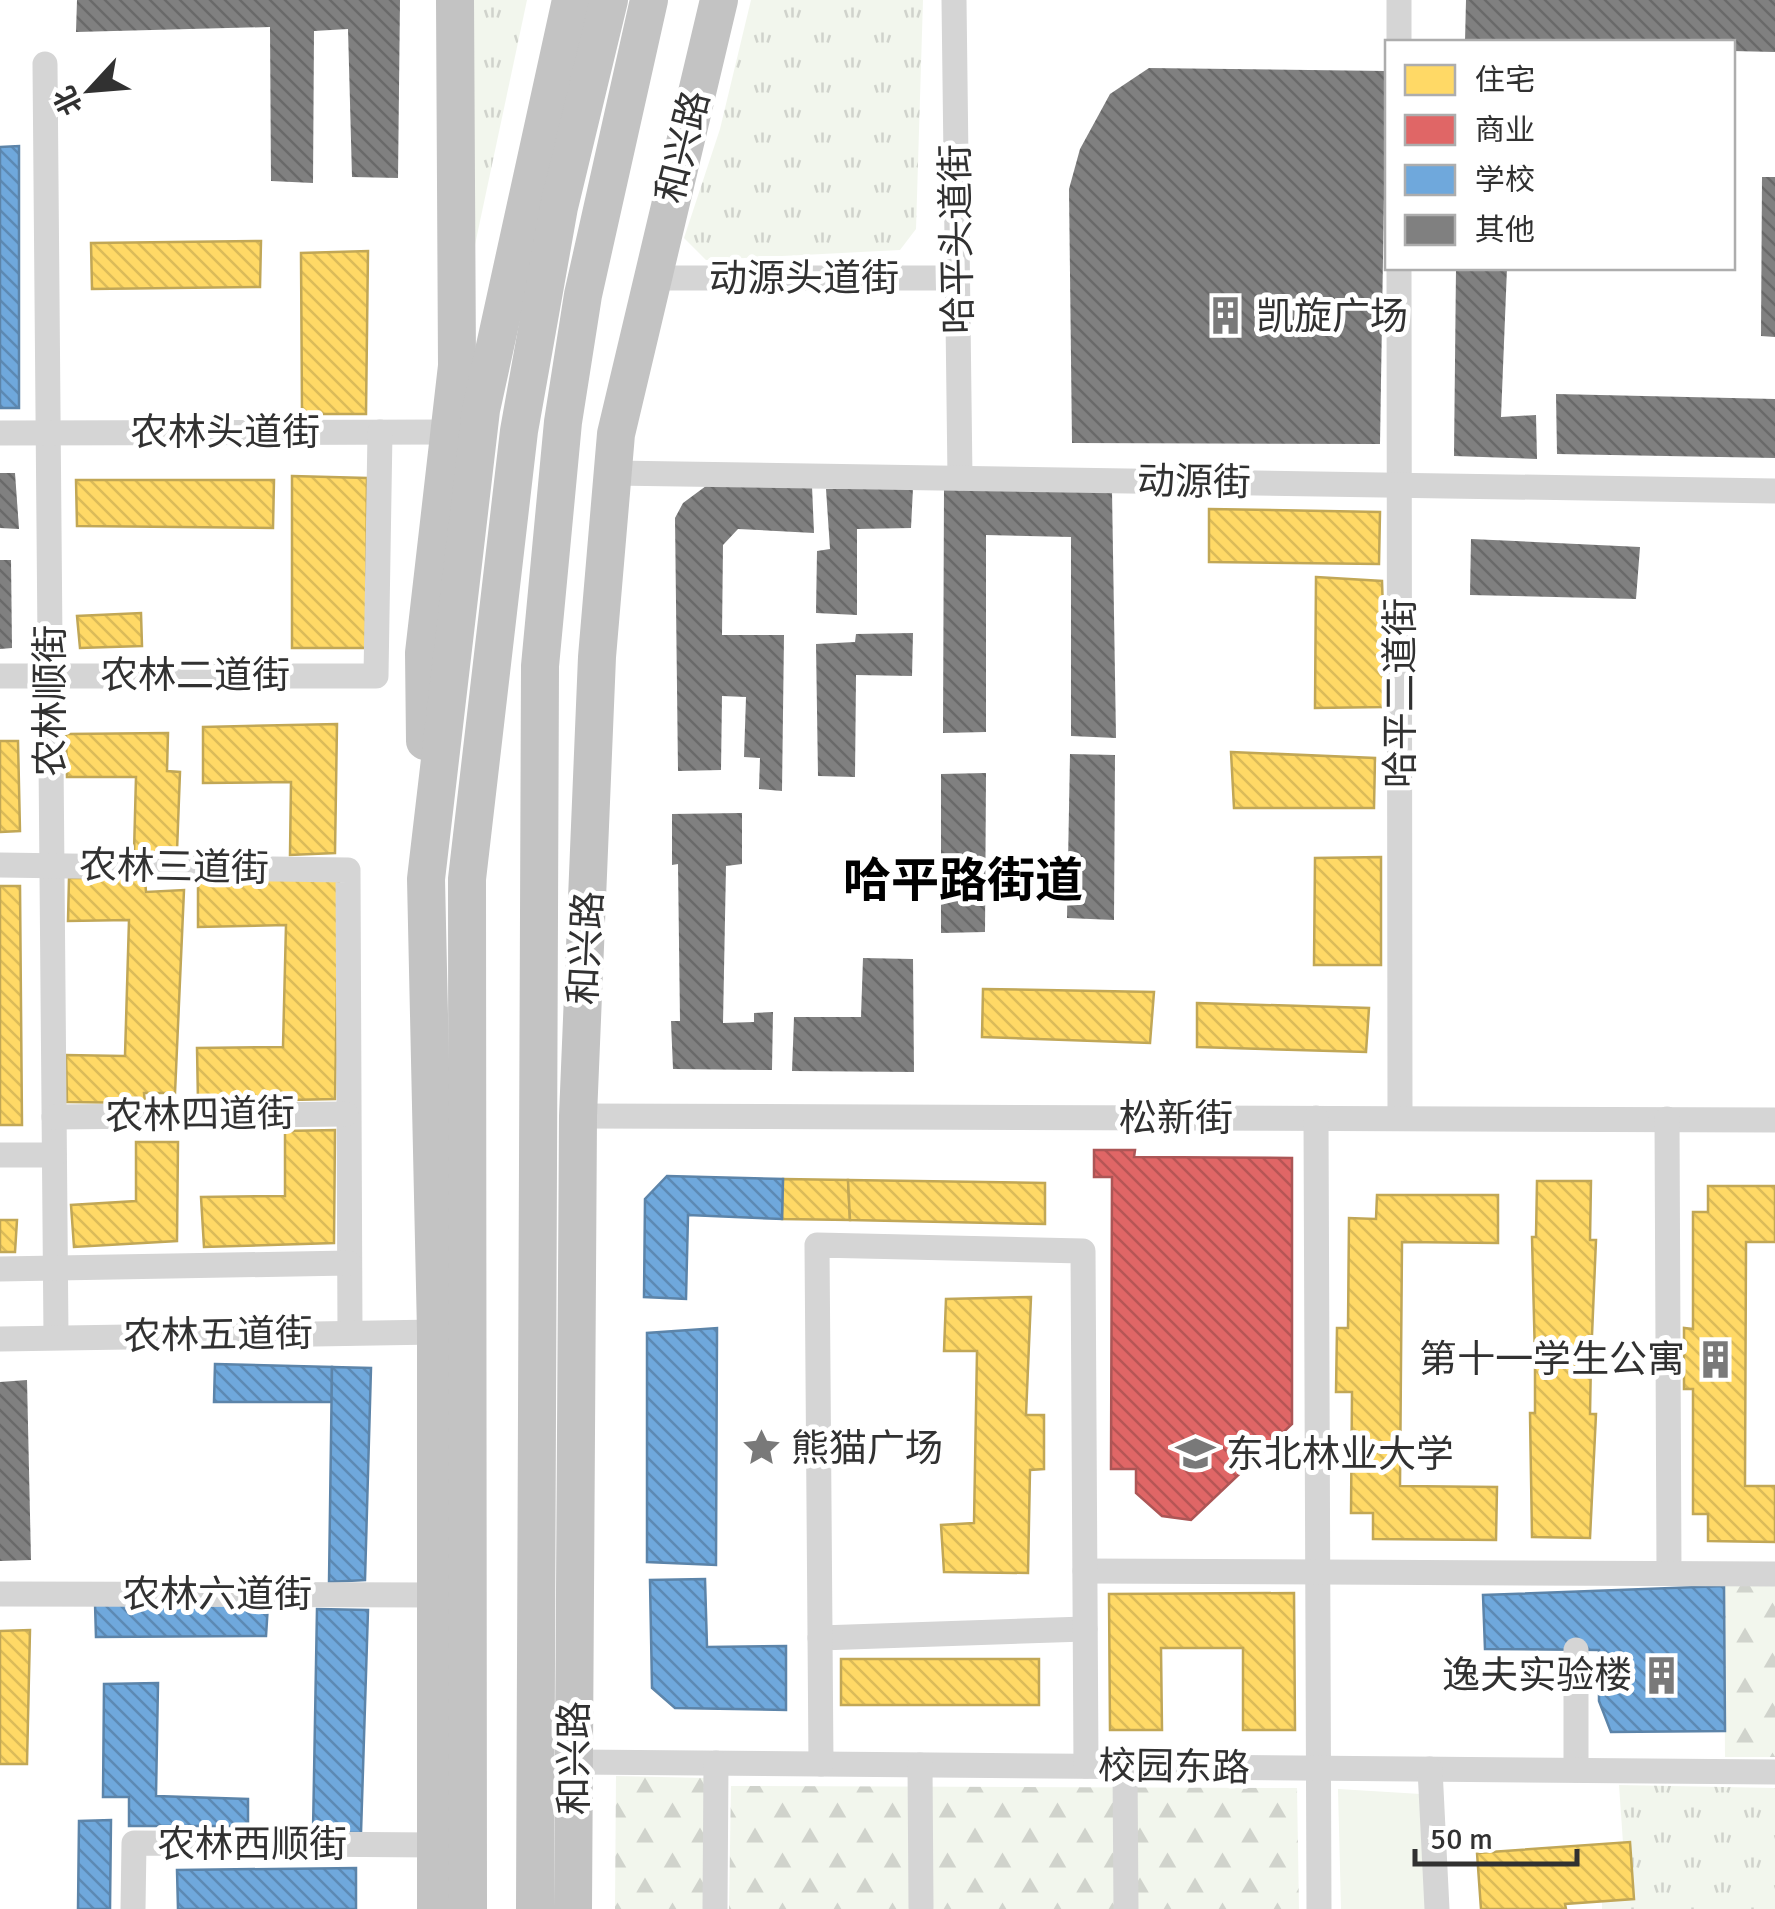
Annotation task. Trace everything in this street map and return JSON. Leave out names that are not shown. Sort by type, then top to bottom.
[{"type":"highway","points":[[436,1909],[436,1332],[424,652],[457,366],[455,0]]},
{"type":"highway","points":[[426,879],[481,410],[571,0]]},
{"type":"highway","points":[[432,1112],[467,879],[522,412],[559,207],[609,0]]},
{"type":"highway","points":[[535,1909],[540,666],[563,422],[583,295],[649,0]]},
{"type":"highway","name":"和兴路","points":[[573,1909],[578,1133],[597,656],[616,434],[719,0]]},
{"type":"highway","points":[[538,767],[578,1133]]},
{"type":"highway","points":[[467,879],[468,1909]]},
{"type":"street","name":"哈平头道街","points":[[954,0],[960,478]]},
{"type":"street","points":[[1399,0],[1399,40]]},
{"type":"street","name":"农林顺街","points":[[44,64],[56,1337]]},
{"type":"street","name":"哈平二道街","points":[[1399,270],[1400,1118]]},
{"type":"street","name":"动源头道街","points":[[650,278],[958,278]]},
{"type":"street","name":"农林二道街","points":[[0,676],[376,676],[380,432]]},
{"type":"street","name":"农林头道街","points":[[0,433],[450,432]]},
{"type":"street","name":"动源街","points":[[613,473],[1775,491]]},
{"type":"street","name":"农林三道街","points":[[0,864],[348,870],[346,1114]]},
{"type":"street","points":[[346,1114],[350,1333]]},
{"type":"street","name":"农林四道街","points":[[54,1117],[346,1114]]},
{"type":"street","points":[[1316,1118],[1319,1909]]},
{"type":"street","name":"松新街","points":[[578,1133],[1316,1118],[1775,1120]]},
{"type":"street","points":[[1667,1119],[1669,1573]]},
{"type":"street","name":"农林四道街","points":[[0,1154],[54,1155]]},
{"type":"street","points":[[821,1764],[817,1245],[1083,1252],[1086,1766]]},
{"type":"street","points":[[0,1269],[348,1263]]},
{"type":"street","name":"农林五道街","points":[[0,1339],[436,1332]]},
{"type":"street","points":[[1085,1571],[1775,1574]]},
{"type":"street","name":"农林六道街","points":[[0,1594],[434,1595]]},
{"type":"street","points":[[820,1638],[1085,1629]]},
{"type":"street","points":[[1576,1650],[1576,1770]]},
{"type":"street","name":"校园东路","points":[[574,1762],[1775,1772]]},
{"type":"street","points":[[715,1909],[716,1763]]},
{"type":"street","points":[[920,1764],[921,1907]]},
{"type":"street","points":[[1125,1766],[1126,1909]]},
{"type":"street","points":[[1430,1769],[1438,1909]]},
{"type":"street","name":"农林西顺街","points":[[133,1909],[134,1843],[436,1845]]},
{"type":"green space","points":[[456,0],[527,0],[459,320]]},
{"type":"green space","points":[[751,0],[923,0],[916,229],[900,250],[706,260],[684,238],[720,129]]},
{"type":"green space","points":[[1724,1579],[1775,1579],[1775,1757],[1725,1757]]},
{"type":"green space","points":[[616,1776],[707,1778],[707,1909],[615,1909]]},
{"type":"green space","points":[[1619,1785],[1775,1788],[1775,1909],[1602,1909],[1602,1902],[1634,1899],[1630,1843],[1623,1843]]},
{"type":"green space","points":[[731,1786],[1297,1788],[1299,1909],[729,1909]]},
{"type":"green space","points":[[1338,1789],[1421,1794],[1428,1909],[1341,1909]]},
{"type":"building: 住宅","points":[[261,241],[260,287],[92,289],[91,243]]},
{"type":"building: 住宅","points":[[368,251],[366,414],[302,414],[301,253]]},
{"type":"building: 住宅","points":[[292,476],[367,478],[366,648],[292,648]]},
{"type":"building: 住宅","points":[[76,480],[274,480],[273,528],[77,526]]},
{"type":"building: 住宅","points":[[1209,509],[1380,512],[1379,564],[1209,562]]},
{"type":"building: 住宅","points":[[1316,577],[1382,581],[1386,707],[1315,708]]},
{"type":"building: 住宅","points":[[141,613],[142,646],[80,648],[77,616]]},
{"type":"building: 住宅","points":[[337,724],[335,853],[290,855],[291,782],[203,783],[203,727]]},
{"type":"building: 住宅","points":[[168,733],[167,771],[180,772],[177,851],[134,853],[136,777],[67,777],[66,734]]},
{"type":"building: 住宅","points":[[0,741],[18,741],[20,831],[0,832]]},
{"type":"building: 住宅","points":[[1231,752],[1375,758],[1374,808],[1234,808]]},
{"type":"building: 住宅","points":[[1381,857],[1381,965],[1314,965],[1315,858]]},
{"type":"building: 住宅","points":[[69,878],[145,878],[146,892],[184,890],[175,1093],[144,1093],[145,1103],[67,1102],[66,1055],[125,1056],[129,920],[68,921]]},
{"type":"building: 住宅","points":[[339,879],[335,1099],[198,1102],[197,1048],[283,1047],[286,925],[198,927],[198,880]]},
{"type":"building: 住宅","points":[[0,886],[20,886],[22,1125],[0,1125]]},
{"type":"building: 住宅","points":[[983,989],[1154,992],[1150,1043],[982,1037]]},
{"type":"building: 住宅","points":[[1197,1003],[1369,1008],[1366,1052],[1197,1047]]},
{"type":"building: 住宅","points":[[335,1130],[334,1243],[204,1247],[201,1197],[285,1196],[285,1131]]},
{"type":"building: 住宅","points":[[136,1142],[178,1142],[177,1241],[74,1247],[71,1205],[136,1201]]},
{"type":"building: 住宅","points":[[783,1179],[848,1180],[850,1220],[782,1219]]},
{"type":"building: 住宅","points":[[848,1180],[1045,1183],[1045,1224],[850,1220]]},
{"type":"building: 住宅","points":[[1537,1181],[1591,1181],[1590,1240],[1596,1240],[1591,1359],[1535,1359],[1532,1237],[1536,1237]]},
{"type":"building: 住宅","name":"第十一学生公寓","points":[[1708,1186],[1775,1186],[1775,1242],[1746,1242],[1745,1486],[1775,1486],[1775,1542],[1708,1541],[1708,1514],[1693,1514],[1693,1389],[1684,1389],[1684,1328],[1693,1329],[1693,1212],[1708,1212]]},
{"type":"building: 住宅","points":[[1377,1195],[1498,1195],[1498,1243],[1402,1242],[1400,1486],[1497,1487],[1496,1540],[1373,1539],[1373,1513],[1351,1513],[1352,1392],[1336,1392],[1337,1328],[1348,1328],[1349,1218],[1376,1219]]},
{"type":"building: 住宅","points":[[0,1220],[17,1220],[15,1252],[0,1252]]},
{"type":"building: 住宅","points":[[1031,1297],[1026,1415],[1044,1415],[1044,1469],[1030,1470],[1028,1573],[944,1572],[941,1525],[974,1523],[977,1351],[944,1351],[946,1299]]},
{"type":"building: 住宅","points":[[1535,1359],[1591,1359],[1590,1414],[1596,1414],[1590,1538],[1532,1537],[1530,1413],[1535,1413]]},
{"type":"building: 住宅","points":[[1294,1593],[1295,1730],[1243,1730],[1243,1648],[1161,1648],[1162,1730],[1110,1730],[1109,1594]]},
{"type":"building: 住宅","points":[[30,1630],[27,1764],[0,1764],[0,1631]]},
{"type":"building: 住宅","points":[[841,1659],[1039,1659],[1039,1705],[841,1705]]},
{"type":"building: 住宅","points":[[1630,1842],[1634,1899],[1565,1904],[1566,1909],[1481,1909],[1477,1853]]},
{"type":"building: 商业","points":[[1094,1150],[1135,1150],[1134,1157],[1292,1158],[1292,1424],[1191,1520],[1162,1516],[1136,1493],[1136,1469],[1111,1469],[1112,1177],[1094,1177]]},
{"type":"building: 学校","points":[[19,146],[19,408],[0,408],[0,147]]},
{"type":"building: 学校","points":[[667,1176],[783,1179],[782,1219],[688,1215],[686,1299],[644,1297],[645,1199]]},
{"type":"building: 学校","points":[[717,1328],[716,1565],[647,1562],[647,1333]]},
{"type":"building: 学校","points":[[215,1364],[332,1367],[332,1402],[214,1402]]},
{"type":"building: 学校","points":[[332,1367],[371,1368],[365,1580],[329,1582]]},
{"type":"building: 学校","points":[[705,1579],[707,1647],[786,1646],[786,1710],[675,1708],[652,1688],[650,1580]]},
{"type":"building: 学校","name":"逸夫实验楼","points":[[1724,1586],[1725,1731],[1611,1732],[1599,1701],[1599,1650],[1485,1649],[1483,1595]]},
{"type":"building: 学校","points":[[95,1603],[268,1604],[266,1636],[96,1637]]},
{"type":"building: 学校","points":[[317,1609],[368,1610],[361,1833],[313,1832]]},
{"type":"building: 学校","points":[[158,1683],[156,1796],[248,1799],[248,1826],[129,1826],[129,1797],[103,1797],[104,1684]]},
{"type":"building: 学校","points":[[111,1820],[110,1909],[78,1909],[79,1821]]},
{"type":"building: 学校","points":[[356,1868],[356,1909],[178,1909],[177,1870]]},
{"type":"building: 其他","points":[[77,0],[400,0],[398,178],[352,177],[348,29],[314,31],[313,183],[271,181],[270,27],[76,32]]},
{"type":"building: 其他","points":[[1466,0],[1775,0],[1775,52],[1735,51],[1735,40],[1465,40]]},
{"type":"building: 其他","name":"凯旋广场","points":[[1149,68],[1385,71],[1380,444],[1072,443],[1069,189],[1080,149],[1110,94]]},
{"type":"building: 其他","points":[[1762,177],[1775,177],[1775,337],[1761,336]]},
{"type":"building: 其他","points":[[1456,270],[1507,270],[1501,417],[1536,415],[1537,459],[1454,456]]},
{"type":"building: 其他","points":[[1556,394],[1775,399],[1775,458],[1557,454]]},
{"type":"building: 其他","points":[[0,473],[15,473],[19,529],[0,528]]},
{"type":"building: 其他","points":[[706,486],[812,486],[814,533],[738,529],[723,545],[722,635],[784,635],[782,791],[759,789],[760,758],[744,757],[746,697],[722,696],[721,770],[678,771],[675,518],[683,503]]},
{"type":"building: 其他","points":[[913,488],[911,528],[857,529],[857,615],[816,613],[817,551],[830,549],[826,489]]},
{"type":"building: 其他","points":[[944,488],[1112,491],[1116,738],[1071,736],[1071,537],[986,535],[986,732],[943,733]]},
{"type":"building: 其他","points":[[1471,539],[1640,547],[1636,599],[1470,595]]},
{"type":"building: 其他","points":[[0,560],[11,560],[12,648],[0,649]]},
{"type":"building: 其他","points":[[913,633],[912,676],[856,675],[855,777],[818,776],[816,644],[855,642],[856,634]]},
{"type":"building: 其他","points":[[1070,754],[1115,755],[1114,920],[1067,918]]},
{"type":"building: 其他","points":[[986,773],[985,932],[941,933],[941,774]]},
{"type":"building: 其他","points":[[742,813],[742,864],[726,866],[723,1023],[754,1022],[754,1013],[773,1012],[772,1070],[673,1069],[671,1021],[680,1021],[678,864],[672,865],[672,814]]},
{"type":"building: 其他","points":[[863,958],[913,959],[914,1072],[792,1071],[794,1017],[861,1017]]},
{"type":"building: 其他","points":[[27,1380],[31,1560],[0,1561],[0,1382]]},
{"type":"place","name":"凯旋广场","points":[[1226,316]]},
{"type":"place","name":"第十一学生公寓","points":[[1715,1359]]},
{"type":"place","name":"熊猫广场","points":[[761,1448]]},
{"type":"place","name":"东北林业大学","points":[[1196,1454]]},
{"type":"place","name":"逸夫实验楼","points":[[1662,1675]]},
{"type":"district","name":"哈平路街道","points":[[963,881]]}]
